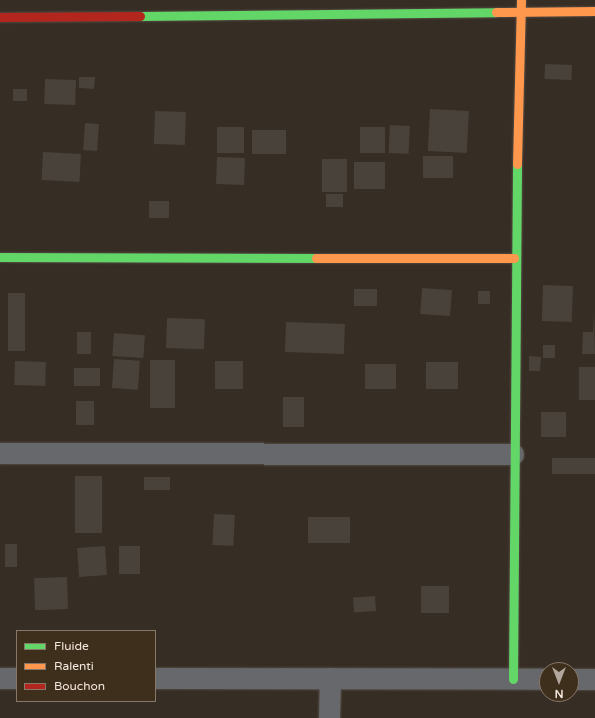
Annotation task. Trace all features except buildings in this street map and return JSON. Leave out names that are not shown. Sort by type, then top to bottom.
[{"type":"street","points":[[513,679],[514,258],[521,0]]},
{"type":"street","points":[[0,18],[595,11]]},
{"type":"street","points":[[0,256],[514,258]]},
{"type":"street","points":[[0,453],[513,454]]},
{"type":"street","points":[[0,678],[16,678]]},
{"type":"street","points":[[156,678],[539,679]]},
{"type":"street","points":[[330,678],[330,718]]},
{"type":"street","points":[[579,679],[595,679]]},
{"type":"traffic: fast","points":[[140,16],[496,12]]},
{"type":"traffic: fast","points":[[513,679],[517,164]]},
{"type":"traffic: fast","points":[[0,257],[316,258]]},
{"type":"traffic: slow","points":[[517,164],[521,0]]},
{"type":"traffic: slow","points":[[496,12],[595,11]]},
{"type":"traffic: slow","points":[[316,258],[514,258]]},
{"type":"traffic: jam","points":[[0,17],[140,16]]}]
